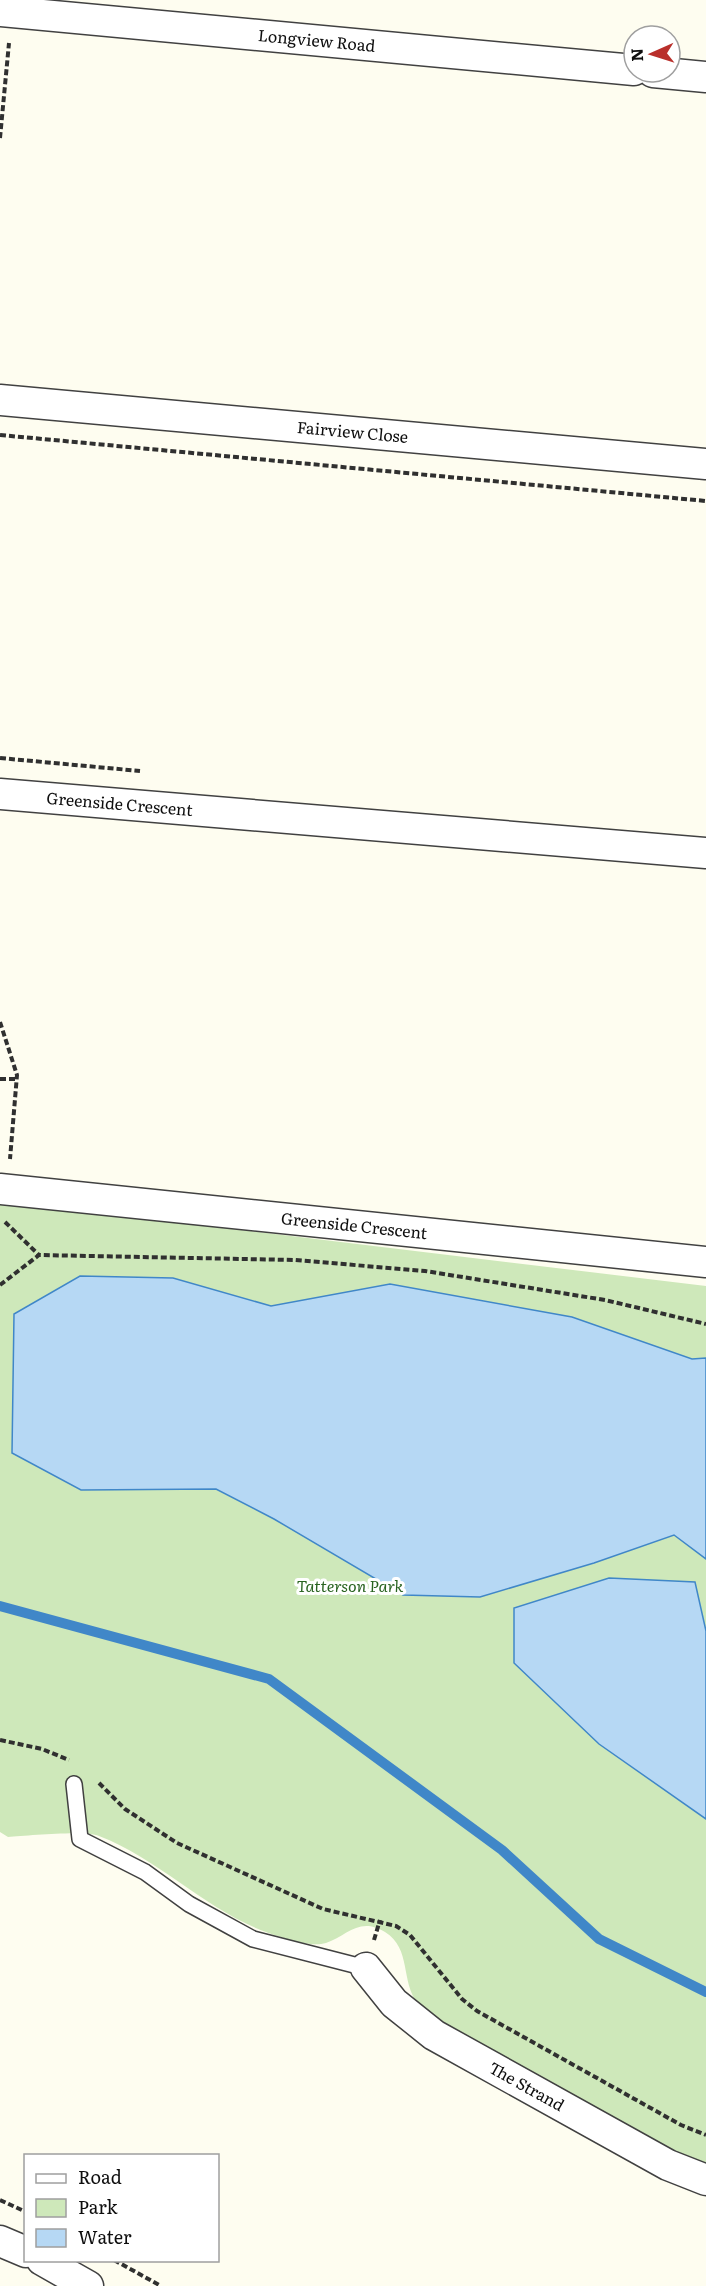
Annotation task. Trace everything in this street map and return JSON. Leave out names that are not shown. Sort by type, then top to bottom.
[{"type":"street","name":"Longview Road","points":[[6,12],[622,69]]},
{"type":"street","points":[[682,75],[706,77]]},
{"type":"street","name":"Fairview Close","points":[[0,400],[706,464]]},
{"type":"street","name":"Greenside Crescent","points":[[0,794],[706,853]]},
{"type":"street","name":"Greenside Crescent","points":[[4,1189],[706,1262]]},
{"type":"street","name":"The Strand","points":[[366,1968],[394,2003],[434,2035],[668,2165],[706,2180]]},
{"type":"street","points":[[0,2241],[24,2251]]},
{"type":"street","points":[[46,2262],[88,2286]]},
{"type":"lane","points":[[74,1784],[80,1839],[145,1872],[189,1904],[253,1940],[366,1968]]},
{"type":"path","points":[[0,138],[6,12]]},
{"type":"path","points":[[0,435],[706,501]]},
{"type":"path","points":[[0,1022],[17,1079],[4,1189]]},
{"type":"path","points":[[0,1079],[17,1079]]},
{"type":"path","points":[[0,1218],[39,1255]]},
{"type":"path","points":[[0,1285],[39,1255],[295,1260],[425,1271],[605,1300],[706,1324]]},
{"type":"path","points":[[0,1740],[51,1752],[78,1766]]},
{"type":"path","points":[[94,1779],[125,1809],[177,1843],[323,1909],[396,1926],[410,1935],[462,1999],[477,2012],[681,2125],[706,2135]]},
{"type":"path","points":[[0,2200],[24,2211]]},
{"type":"path","points":[[118,2262],[161,2286]]},
{"type":"green space","name":"Tatterson Park","points":[[0,1201],[706,1286],[706,2165],[650,2139],[426,2012],[413,1995],[399,1947],[385,1932],[368,1926],[354,1929],[326,1943],[298,1942],[256,1928],[233,1917],[145,1860],[99,1836],[69,1833],[8,1837],[0,1832]]},
{"type":"water","points":[[80,1276],[173,1278],[271,1306],[390,1284],[572,1317],[692,1359],[706,1358],[706,1559],[674,1535],[594,1563],[480,1597],[403,1595],[274,1519],[216,1489],[81,1490],[12,1453],[14,1314]]},
{"type":"water","points":[[609,1578],[695,1582],[706,1631],[706,1819],[599,1744],[514,1663],[514,1608]]},
{"type":"waterway","points":[[0,1606],[269,1679],[502,1850],[599,1939],[706,1992]]}]
